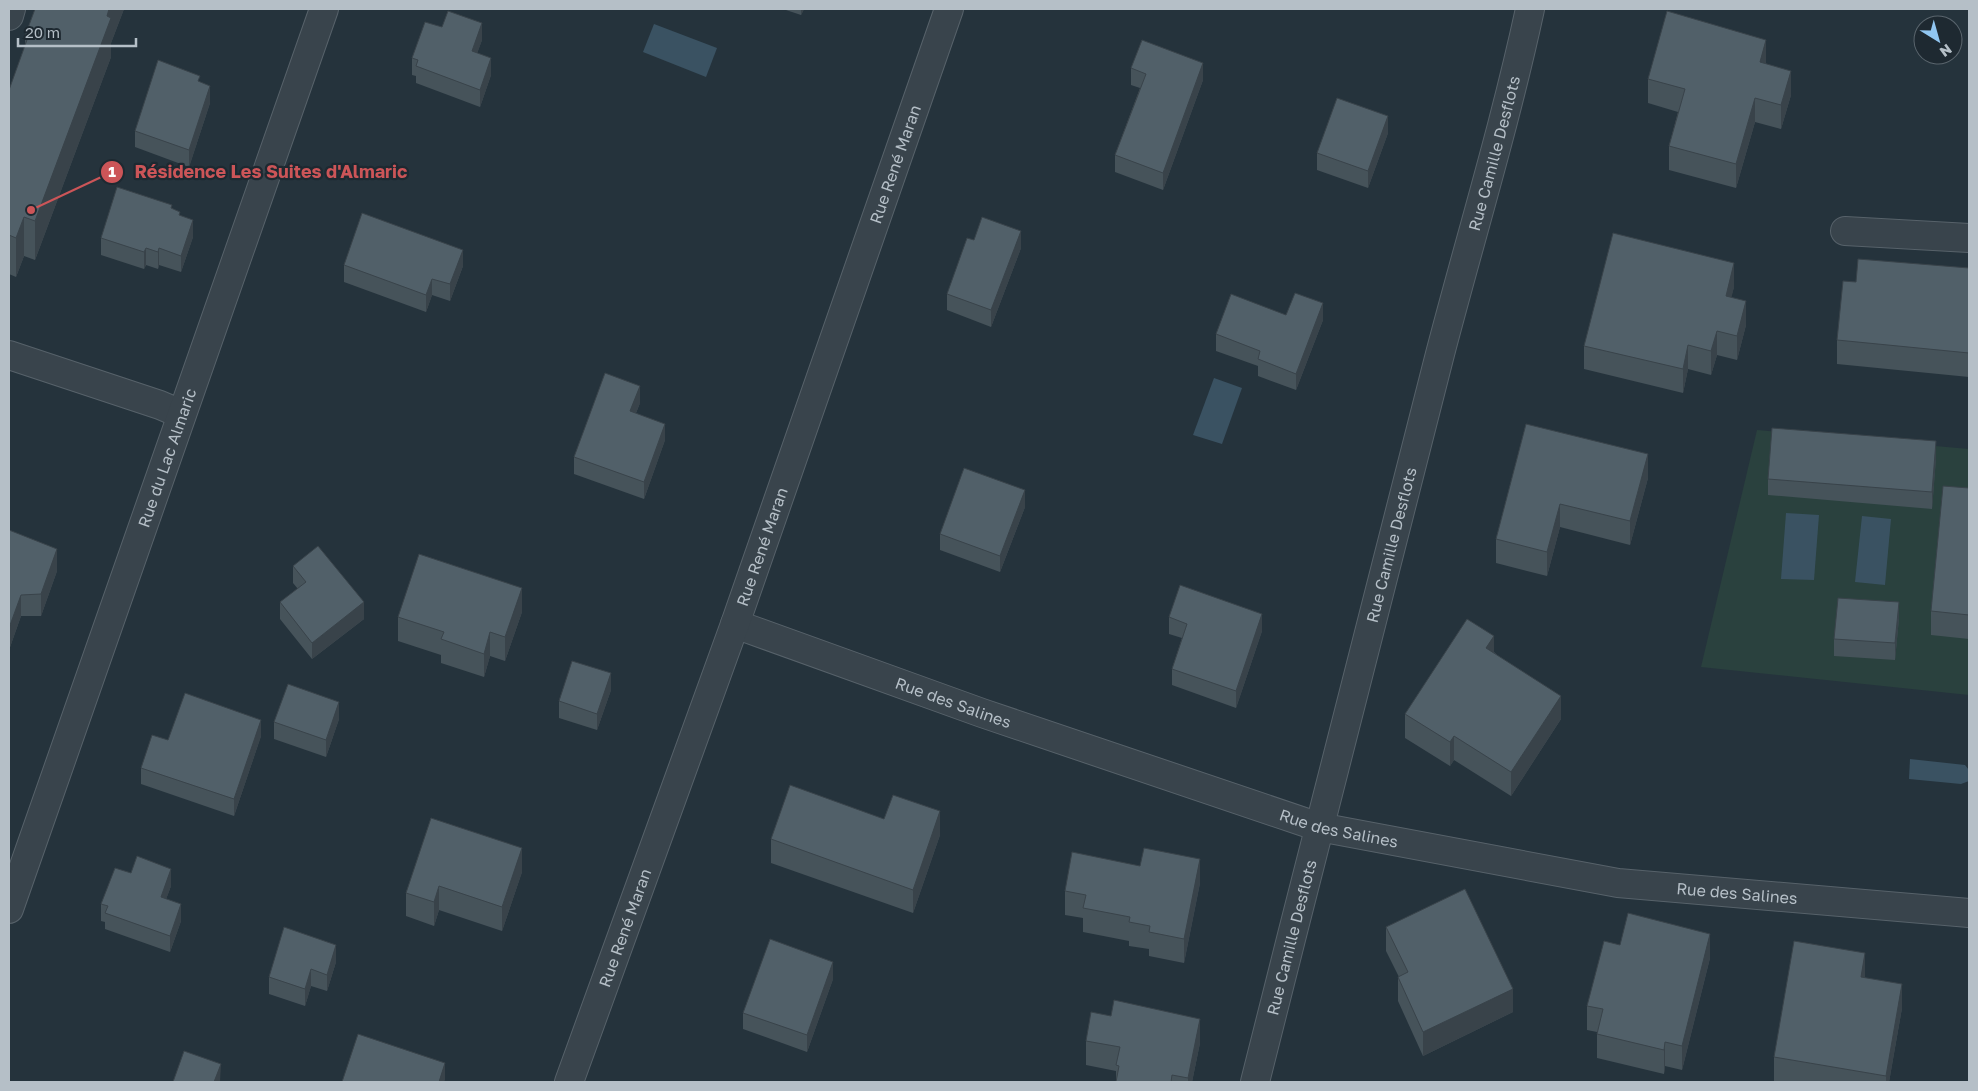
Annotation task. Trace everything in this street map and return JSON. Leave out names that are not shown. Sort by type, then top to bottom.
[{"type":"street","points":[[9,16],[11,9]]},
{"type":"street","name":"Rue du Lac Almaric","points":[[9,909],[324,9]]},
{"type":"street","name":"Rue René Maran","points":[[568,1082],[735,624],[949,9]]},
{"type":"street","name":"Rue Camille Desflots","points":[[1255,1082],[1530,9]]},
{"type":"street","points":[[1845,231],[1969,238]]},
{"type":"street","points":[[9,355],[160,405],[181,414]]},
{"type":"street","name":"Rue des Salines","points":[[735,624],[982,714],[1319,827],[1618,883],[1969,914]]},
{"type":"green space","points":[[1757,430],[1969,449],[1969,695],[1701,667]]},
{"type":"water","points":[[654,24],[717,48],[706,77],[643,52]]},
{"type":"water","points":[[1214,378],[1242,388],[1222,444],[1193,435]]},
{"type":"water","points":[[1786,513],[1819,515],[1814,580],[1781,579]]},
{"type":"water","points":[[1862,516],[1891,519],[1885,585],[1855,582]]},
{"type":"water","points":[[1910,759],[1965,765],[1969,770],[1969,781],[1961,784],[1909,779]]},
{"type":"building","points":[[35,9],[109,9],[107,16],[111,18],[35,221],[24,217],[16,238],[9,235],[9,90],[28,37],[25,36]]},
{"type":"building","points":[[448,11],[482,23],[472,51],[491,58],[480,90],[416,66],[418,60],[412,58],[425,22],[442,27]]},
{"type":"building","points":[[1667,11],[1766,40],[1760,62],[1791,71],[1781,105],[1755,98],[1736,164],[1669,146],[1685,89],[1648,79]]},
{"type":"building","points":[[1142,40],[1203,63],[1163,173],[1115,155],[1146,74],[1131,68]]},
{"type":"building","points":[[158,60],[200,76],[198,81],[210,86],[189,150],[135,131]]},
{"type":"building","points":[[1337,98],[1388,116],[1368,171],[1317,153]]},
{"type":"building","points":[[117,187],[172,205],[171,208],[180,212],[179,215],[193,220],[181,256],[159,248],[158,252],[146,248],[144,252],[101,238]]},
{"type":"building","points":[[362,213],[463,250],[450,284],[432,279],[426,295],[344,265]]},
{"type":"building","points":[[982,217],[1021,231],[991,310],[947,294],[967,238],[974,240]]},
{"type":"building","points":[[1613,233],[1734,263],[1726,296],[1746,301],[1737,336],[1717,331],[1711,351],[1688,345],[1683,369],[1584,346]]},
{"type":"building","points":[[1858,259],[1969,268],[1969,353],[1837,340],[1843,281],[1856,282]]},
{"type":"building","points":[[1295,293],[1323,303],[1296,374],[1258,359],[1260,351],[1216,334],[1231,294],[1286,315]]},
{"type":"building","points":[[605,373],[640,386],[630,411],[665,424],[644,482],[574,457]]},
{"type":"building","points":[[1526,424],[1648,454],[1630,521],[1560,504],[1547,552],[1496,539]]},
{"type":"building","points":[[1772,428],[1936,441],[1932,492],[1768,479]]},
{"type":"building","points":[[964,468],[1025,490],[1000,556],[940,534]]},
{"type":"building","points":[[1943,486],[1969,488],[1969,615],[1931,611]]},
{"type":"building","points":[[9,530],[57,549],[41,594],[21,595],[9,628]]},
{"type":"building","points":[[318,546],[364,602],[312,643],[280,602],[306,582],[293,566]]},
{"type":"building","points":[[419,554],[522,588],[505,637],[490,632],[484,654],[441,639],[444,632],[398,617]]},
{"type":"building","points":[[1180,585],[1262,614],[1236,691],[1172,669],[1187,624],[1169,617]]},
{"type":"building","points":[[1838,598],[1899,602],[1895,643],[1834,639]]},
{"type":"building","points":[[1467,619],[1494,636],[1486,648],[1561,696],[1511,772],[1454,736],[1450,742],[1405,714]]},
{"type":"building","points":[[572,661],[611,673],[597,714],[559,701]]},
{"type":"building","points":[[288,684],[339,702],[326,740],[274,722]]},
{"type":"building","points":[[185,693],[261,720],[234,799],[141,768],[152,735],[168,740]]},
{"type":"building","points":[[790,785],[884,819],[893,795],[940,811],[913,890],[771,839]]},
{"type":"building","points":[[431,818],[522,848],[502,907],[439,886],[434,902],[406,893]]},
{"type":"building","points":[[1144,848],[1200,859],[1184,939],[1149,932],[1150,926],[1129,922],[1130,917],[1083,908],[1086,895],[1065,891],[1072,852],[1140,866]]},
{"type":"building","points":[[137,856],[171,869],[161,897],[181,904],[170,936],[105,913],[108,906],[101,904],[115,868],[131,873]]},
{"type":"building","points":[[1465,889],[1513,989],[1423,1032],[1398,977],[1408,972],[1386,927]]},
{"type":"building","points":[[1628,913],[1710,934],[1682,1046],[1665,1042],[1664,1050],[1597,1034],[1603,1009],[1587,1006],[1604,941],[1620,945]]},
{"type":"building","points":[[284,927],[336,945],[327,975],[311,969],[305,989],[269,977]]},
{"type":"building","points":[[770,939],[833,962],[807,1035],[743,1013]]},
{"type":"building","points":[[1794,941],[1865,953],[1861,977],[1902,984],[1886,1076],[1774,1057]]},
{"type":"building","points":[[1114,1000],[1200,1019],[1188,1078],[1172,1075],[1171,1082],[1116,1082],[1119,1066],[1116,1065],[1120,1047],[1086,1041],[1091,1012],[1111,1016]]},
{"type":"building","points":[[358,1034],[445,1063],[439,1082],[342,1082]]},
{"type":"building","points":[[184,1051],[221,1064],[214,1082],[173,1082]]},
{"type":"place","name":"Résidence Les Suites d'Almaric","points":[[31,210]]}]
